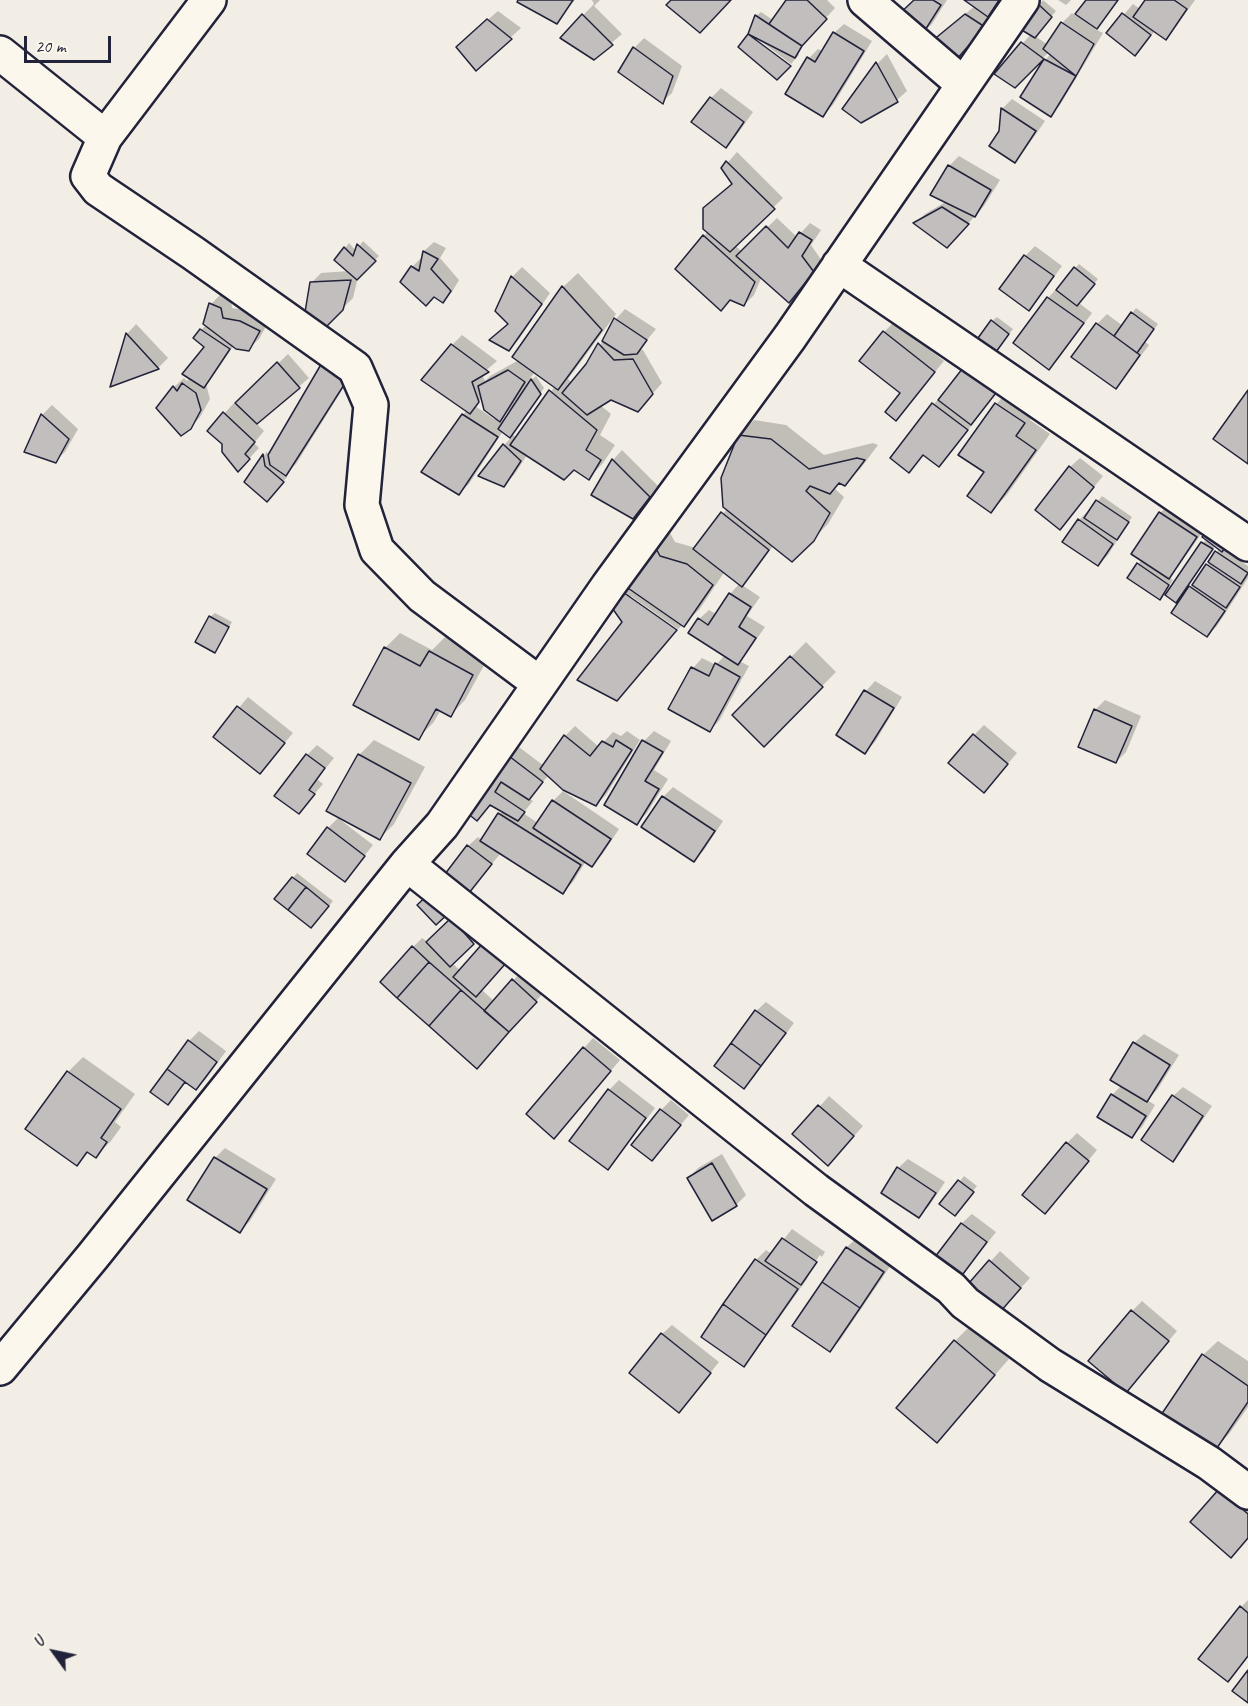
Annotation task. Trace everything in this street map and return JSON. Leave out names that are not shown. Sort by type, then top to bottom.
[{"type":"street","points":[[209,0],[105,137],[88,176],[98,189],[355,368],[371,405],[362,506],[377,550],[422,596],[540,684]]},
{"type":"street","points":[[865,0],[963,84]]},
{"type":"street","points":[[0,1368],[93,1256],[407,864],[442,825],[608,586],[790,337],[1022,0]]},
{"type":"street","points":[[0,53],[105,137]]},
{"type":"street","points":[[839,265],[1248,544]]},
{"type":"street","points":[[407,864],[816,1190],[951,1288],[965,1303],[1050,1365],[1209,1463],[1248,1492]]},
{"type":"building","points":[[518,0],[573,0],[557,24],[517,2]]},
{"type":"building","points":[[671,0],[731,0],[700,33],[666,5]]},
{"type":"building","points":[[786,0],[807,0],[827,19],[802,46],[769,24]]},
{"type":"building","points":[[914,0],[933,0],[941,5],[922,35],[896,17]]},
{"type":"building","points":[[964,0],[999,0],[988,17]]},
{"type":"building","points":[[1086,0],[1118,0],[1097,29],[1075,14]]},
{"type":"building","points":[[1145,0],[1174,0],[1187,9],[1166,40],[1133,17]]},
{"type":"building","points":[[1038,4],[1052,17],[1035,38],[1020,29]]},
{"type":"building","points":[[1122,13],[1151,35],[1135,56],[1106,33]]},
{"type":"building","points":[[582,14],[613,45],[594,60],[560,38]]},
{"type":"building","points":[[965,14],[985,27],[956,60],[932,41]]},
{"type":"building","points":[[755,15],[802,46],[795,58],[748,34]]},
{"type":"building","points":[[487,19],[512,39],[476,71],[456,47]]},
{"type":"building","points":[[1061,22],[1094,44],[1076,76],[1043,49]]},
{"type":"building","points":[[833,32],[864,51],[823,117],[785,94],[807,57],[815,62]]},
{"type":"building","points":[[748,34],[791,66],[777,80],[738,47]]},
{"type":"building","points":[[1021,42],[1044,59],[1015,88],[994,74]]},
{"type":"building","points":[[633,47],[673,76],[663,104],[618,72]]},
{"type":"building","points":[[1044,59],[1076,76],[1051,117],[1020,97]]},
{"type":"building","points":[[876,62],[898,102],[861,123],[842,109]]},
{"type":"building","points":[[710,97],[744,122],[726,148],[691,122]]},
{"type":"building","points":[[1001,108],[1036,131],[1015,163],[989,146],[999,131]]},
{"type":"building","points":[[726,161],[775,209],[730,252],[703,229],[703,208],[732,184],[721,168]]},
{"type":"building","points":[[948,165],[991,190],[975,217],[930,195]]},
{"type":"building","points":[[942,207],[969,224],[947,248],[913,223]]},
{"type":"building","points":[[766,226],[788,248],[799,232],[812,240],[802,256],[814,272],[789,303],[736,256]]},
{"type":"building","points":[[703,235],[755,282],[744,306],[730,300],[721,311],[675,269]]},
{"type":"building","points":[[357,244],[376,261],[357,280],[334,260],[344,247],[353,256]]},
{"type":"building","points":[[423,251],[438,259],[431,269],[451,291],[443,303],[434,297],[426,306],[400,282],[411,266],[419,271]]},
{"type":"building","points":[[1024,255],[1054,276],[1029,311],[999,289]]},
{"type":"building","points":[[1074,267],[1095,284],[1077,306],[1056,290]]},
{"type":"building","points":[[511,276],[542,304],[509,351],[489,340],[508,324],[495,311]]},
{"type":"building","points":[[351,280],[343,310],[323,330],[304,318],[310,282]]},
{"type":"building","points":[[562,286],[602,330],[558,390],[512,357]]},
{"type":"building","points":[[1047,297],[1084,323],[1049,370],[1013,343]]},
{"type":"building","points":[[209,303],[221,308],[223,318],[240,321],[260,331],[249,351],[236,349],[203,324]]},
{"type":"building","points":[[1131,312],[1154,329],[1137,353],[1114,336]]},
{"type":"building","points":[[614,318],[647,340],[637,354],[624,355],[602,341]]},
{"type":"building","points":[[991,320],[1009,334],[996,352],[978,338]]},
{"type":"building","points":[[1096,323],[1140,355],[1116,389],[1071,357]]},
{"type":"building","points":[[200,329],[230,349],[204,388],[182,374],[204,347],[193,338]]},
{"type":"building","points":[[883,331],[935,372],[896,421],[885,412],[900,393],[859,361]]},
{"type":"building","points":[[126,333],[159,369],[110,387]]},
{"type":"building","points":[[598,343],[614,360],[633,359],[653,394],[638,412],[611,400],[587,415],[562,393],[586,364]]},
{"type":"building","points":[[451,344],[489,372],[472,382],[479,402],[470,414],[421,380]]},
{"type":"building","points":[[323,361],[349,377],[286,476],[270,465],[268,455]]},
{"type":"building","points":[[277,362],[300,388],[257,424],[235,403]]},
{"type":"building","points":[[966,364],[999,389],[971,425],[938,400]]},
{"type":"building","points":[[508,370],[525,382],[500,422],[484,410],[478,386]]},
{"type":"building","points":[[531,379],[541,394],[510,438],[498,429]]},
{"type":"building","points":[[182,383],[196,393],[201,410],[191,429],[181,436],[156,408],[173,386],[177,391]]},
{"type":"building","points":[[549,390],[597,430],[586,450],[601,460],[589,480],[574,470],[564,480],[510,445]]},
{"type":"building","points":[[1248,390],[1248,464],[1213,439]]},
{"type":"building","points":[[932,403],[968,430],[939,467],[923,455],[909,473],[890,458]]},
{"type":"building","points":[[995,403],[1025,423],[1016,436],[1036,450],[991,513],[967,496],[984,472],[958,455]]},
{"type":"building","points":[[223,412],[255,442],[245,454],[250,459],[238,472],[222,452],[222,444],[207,431]]},
{"type":"building","points":[[41,414],[69,439],[56,463],[24,452]]},
{"type":"building","points":[[462,414],[498,437],[459,495],[421,472]]},
{"type":"building","points":[[738,435],[771,439],[809,469],[857,458],[865,460],[845,486],[839,483],[830,494],[810,486],[806,491],[830,513],[814,541],[792,562],[723,507],[721,478]]},
{"type":"building","points":[[503,444],[521,461],[504,487],[478,476]]},
{"type":"building","points":[[263,454],[265,466],[284,482],[267,502],[244,482]]},
{"type":"building","points":[[612,459],[650,497],[633,519],[591,495]]},
{"type":"building","points":[[1069,466],[1094,487],[1060,530],[1035,510]]},
{"type":"building","points":[[1096,500],[1129,522],[1117,540],[1084,518]]},
{"type":"building","points":[[721,512],[769,550],[742,587],[693,549]]},
{"type":"building","points":[[1159,512],[1197,537],[1169,579],[1131,554]]},
{"type":"building","points":[[1078,519],[1113,544],[1098,566],[1062,542]]},
{"type":"building","points":[[1207,528],[1228,543],[1222,552],[1202,537]]},
{"type":"building","points":[[650,537],[660,556],[687,564],[713,585],[684,627],[625,586]]},
{"type":"building","points":[[1201,542],[1213,549],[1176,603],[1165,595]]},
{"type":"building","points":[[1215,551],[1248,573],[1241,584],[1208,562]]},
{"type":"building","points":[[1137,563],[1169,585],[1160,600],[1127,578]]},
{"type":"building","points":[[1206,564],[1240,587],[1226,608],[1192,585]]},
{"type":"building","points":[[1189,586],[1225,611],[1207,637],[1171,613]]},
{"type":"building","points":[[620,590],[677,630],[617,701],[577,680],[622,622],[610,605]]},
{"type":"building","points":[[729,593],[751,607],[739,627],[756,638],[738,665],[688,633],[698,618],[708,625]]},
{"type":"building","points":[[209,616],[229,627],[215,653],[195,642]]},
{"type":"building","points":[[384,647],[420,666],[429,651],[473,675],[451,717],[436,709],[419,740],[353,705]]},
{"type":"building","points":[[790,656],[823,687],[764,747],[732,715]]},
{"type":"building","points":[[715,663],[740,677],[710,732],[668,709],[691,667],[709,676]]},
{"type":"building","points":[[864,690],[894,708],[865,754],[836,735]]},
{"type":"building","points":[[237,706],[285,743],[260,774],[213,737]]},
{"type":"building","points":[[1094,709],[1132,726],[1116,763],[1078,747]]},
{"type":"building","points":[[973,734],[1008,764],[984,793],[948,763]]},
{"type":"building","points":[[564,735],[590,756],[602,741],[613,747],[616,740],[632,750],[596,806],[563,790],[540,769]]},
{"type":"building","points":[[642,740],[663,752],[645,781],[659,789],[637,825],[604,805]]},
{"type":"building","points":[[501,750],[543,782],[529,800],[501,782],[495,792],[525,812],[518,821],[490,805],[477,821],[461,808]]},
{"type":"building","points":[[306,754],[325,768],[309,790],[315,794],[299,814],[274,796]]},
{"type":"building","points":[[358,754],[411,783],[380,840],[326,811]]},
{"type":"building","points":[[662,796],[715,831],[694,862],[641,827]]},
{"type":"building","points":[[552,800],[611,839],[592,867],[533,828]]},
{"type":"building","points":[[498,813],[581,865],[563,894],[480,841]]},
{"type":"building","points":[[327,827],[365,856],[345,882],[307,854]]},
{"type":"building","points":[[467,845],[492,864],[469,893],[445,874]]},
{"type":"building","points":[[292,877],[306,887],[288,910],[274,899]]},
{"type":"building","points":[[306,887],[329,906],[311,928],[288,910]]},
{"type":"building","points":[[432,891],[451,911],[436,925],[417,905]]},
{"type":"building","points":[[451,918],[474,944],[450,967],[426,942]]},
{"type":"building","points":[[491,934],[514,954],[476,997],[453,977]]},
{"type":"building","points":[[412,946],[429,962],[397,998],[380,982]]},
{"type":"building","points":[[429,962],[461,990],[429,1026],[397,998]]},
{"type":"building","points":[[512,979],[537,1002],[509,1032],[484,1011]]},
{"type":"building","points":[[461,990],[509,1032],[477,1069],[429,1026]]},
{"type":"building","points":[[755,1010],[786,1033],[761,1066],[731,1043]]},
{"type":"building","points":[[188,1040],[217,1062],[196,1090],[167,1069]]},
{"type":"building","points":[[1133,1042],[1170,1065],[1147,1102],[1110,1080]]},
{"type":"building","points":[[731,1043],[761,1066],[744,1089],[714,1066]]},
{"type":"building","points":[[583,1047],[611,1071],[554,1139],[526,1114]]},
{"type":"building","points":[[167,1069],[185,1082],[168,1105],[150,1092]]},
{"type":"building","points":[[67,1071],[121,1109],[101,1138],[107,1142],[96,1158],[87,1152],[77,1166],[25,1129]]},
{"type":"building","points":[[608,1089],[646,1118],[608,1170],[569,1141]]},
{"type":"building","points":[[1111,1094],[1146,1116],[1132,1138],[1097,1117]]},
{"type":"building","points":[[1172,1095],[1203,1116],[1173,1162],[1141,1140]]},
{"type":"building","points":[[818,1105],[854,1136],[828,1166],[792,1134]]},
{"type":"building","points":[[660,1109],[681,1125],[652,1161],[631,1145]]},
{"type":"building","points":[[1066,1142],[1089,1161],[1045,1214],[1022,1195]]},
{"type":"building","points":[[214,1157],[267,1189],[240,1233],[187,1200]]},
{"type":"building","points":[[712,1163],[737,1206],[712,1221],[687,1178]]},
{"type":"building","points":[[897,1167],[936,1193],[919,1218],[881,1193]]},
{"type":"building","points":[[958,1180],[974,1192],[955,1216],[939,1204]]},
{"type":"building","points":[[961,1223],[987,1242],[954,1286],[928,1266]]},
{"type":"building","points":[[782,1238],[817,1262],[801,1285],[765,1261]]},
{"type":"building","points":[[846,1247],[884,1272],[860,1308],[822,1282]]},
{"type":"building","points":[[755,1259],[798,1289],[766,1335],[723,1304]]},
{"type":"building","points":[[989,1260],[1021,1288],[994,1319],[962,1291]]},
{"type":"building","points":[[822,1282],[860,1308],[830,1352],[792,1326]]},
{"type":"building","points":[[723,1304],[766,1335],[744,1367],[701,1337]]},
{"type":"building","points":[[1131,1310],[1169,1341],[1126,1393],[1088,1361]]},
{"type":"building","points":[[661,1333],[711,1373],[679,1413],[629,1373]]},
{"type":"building","points":[[954,1340],[995,1375],[937,1443],[896,1408]]},
{"type":"building","points":[[1202,1354],[1248,1386],[1248,1402],[1215,1451],[1161,1415]]},
{"type":"building","points":[[1219,1489],[1248,1514],[1248,1538],[1231,1558],[1190,1522]]},
{"type":"building","points":[[1240,1606],[1248,1613],[1248,1656],[1228,1682],[1198,1659]]},
{"type":"building","points":[[1248,1670],[1248,1703],[1232,1691]]}]
